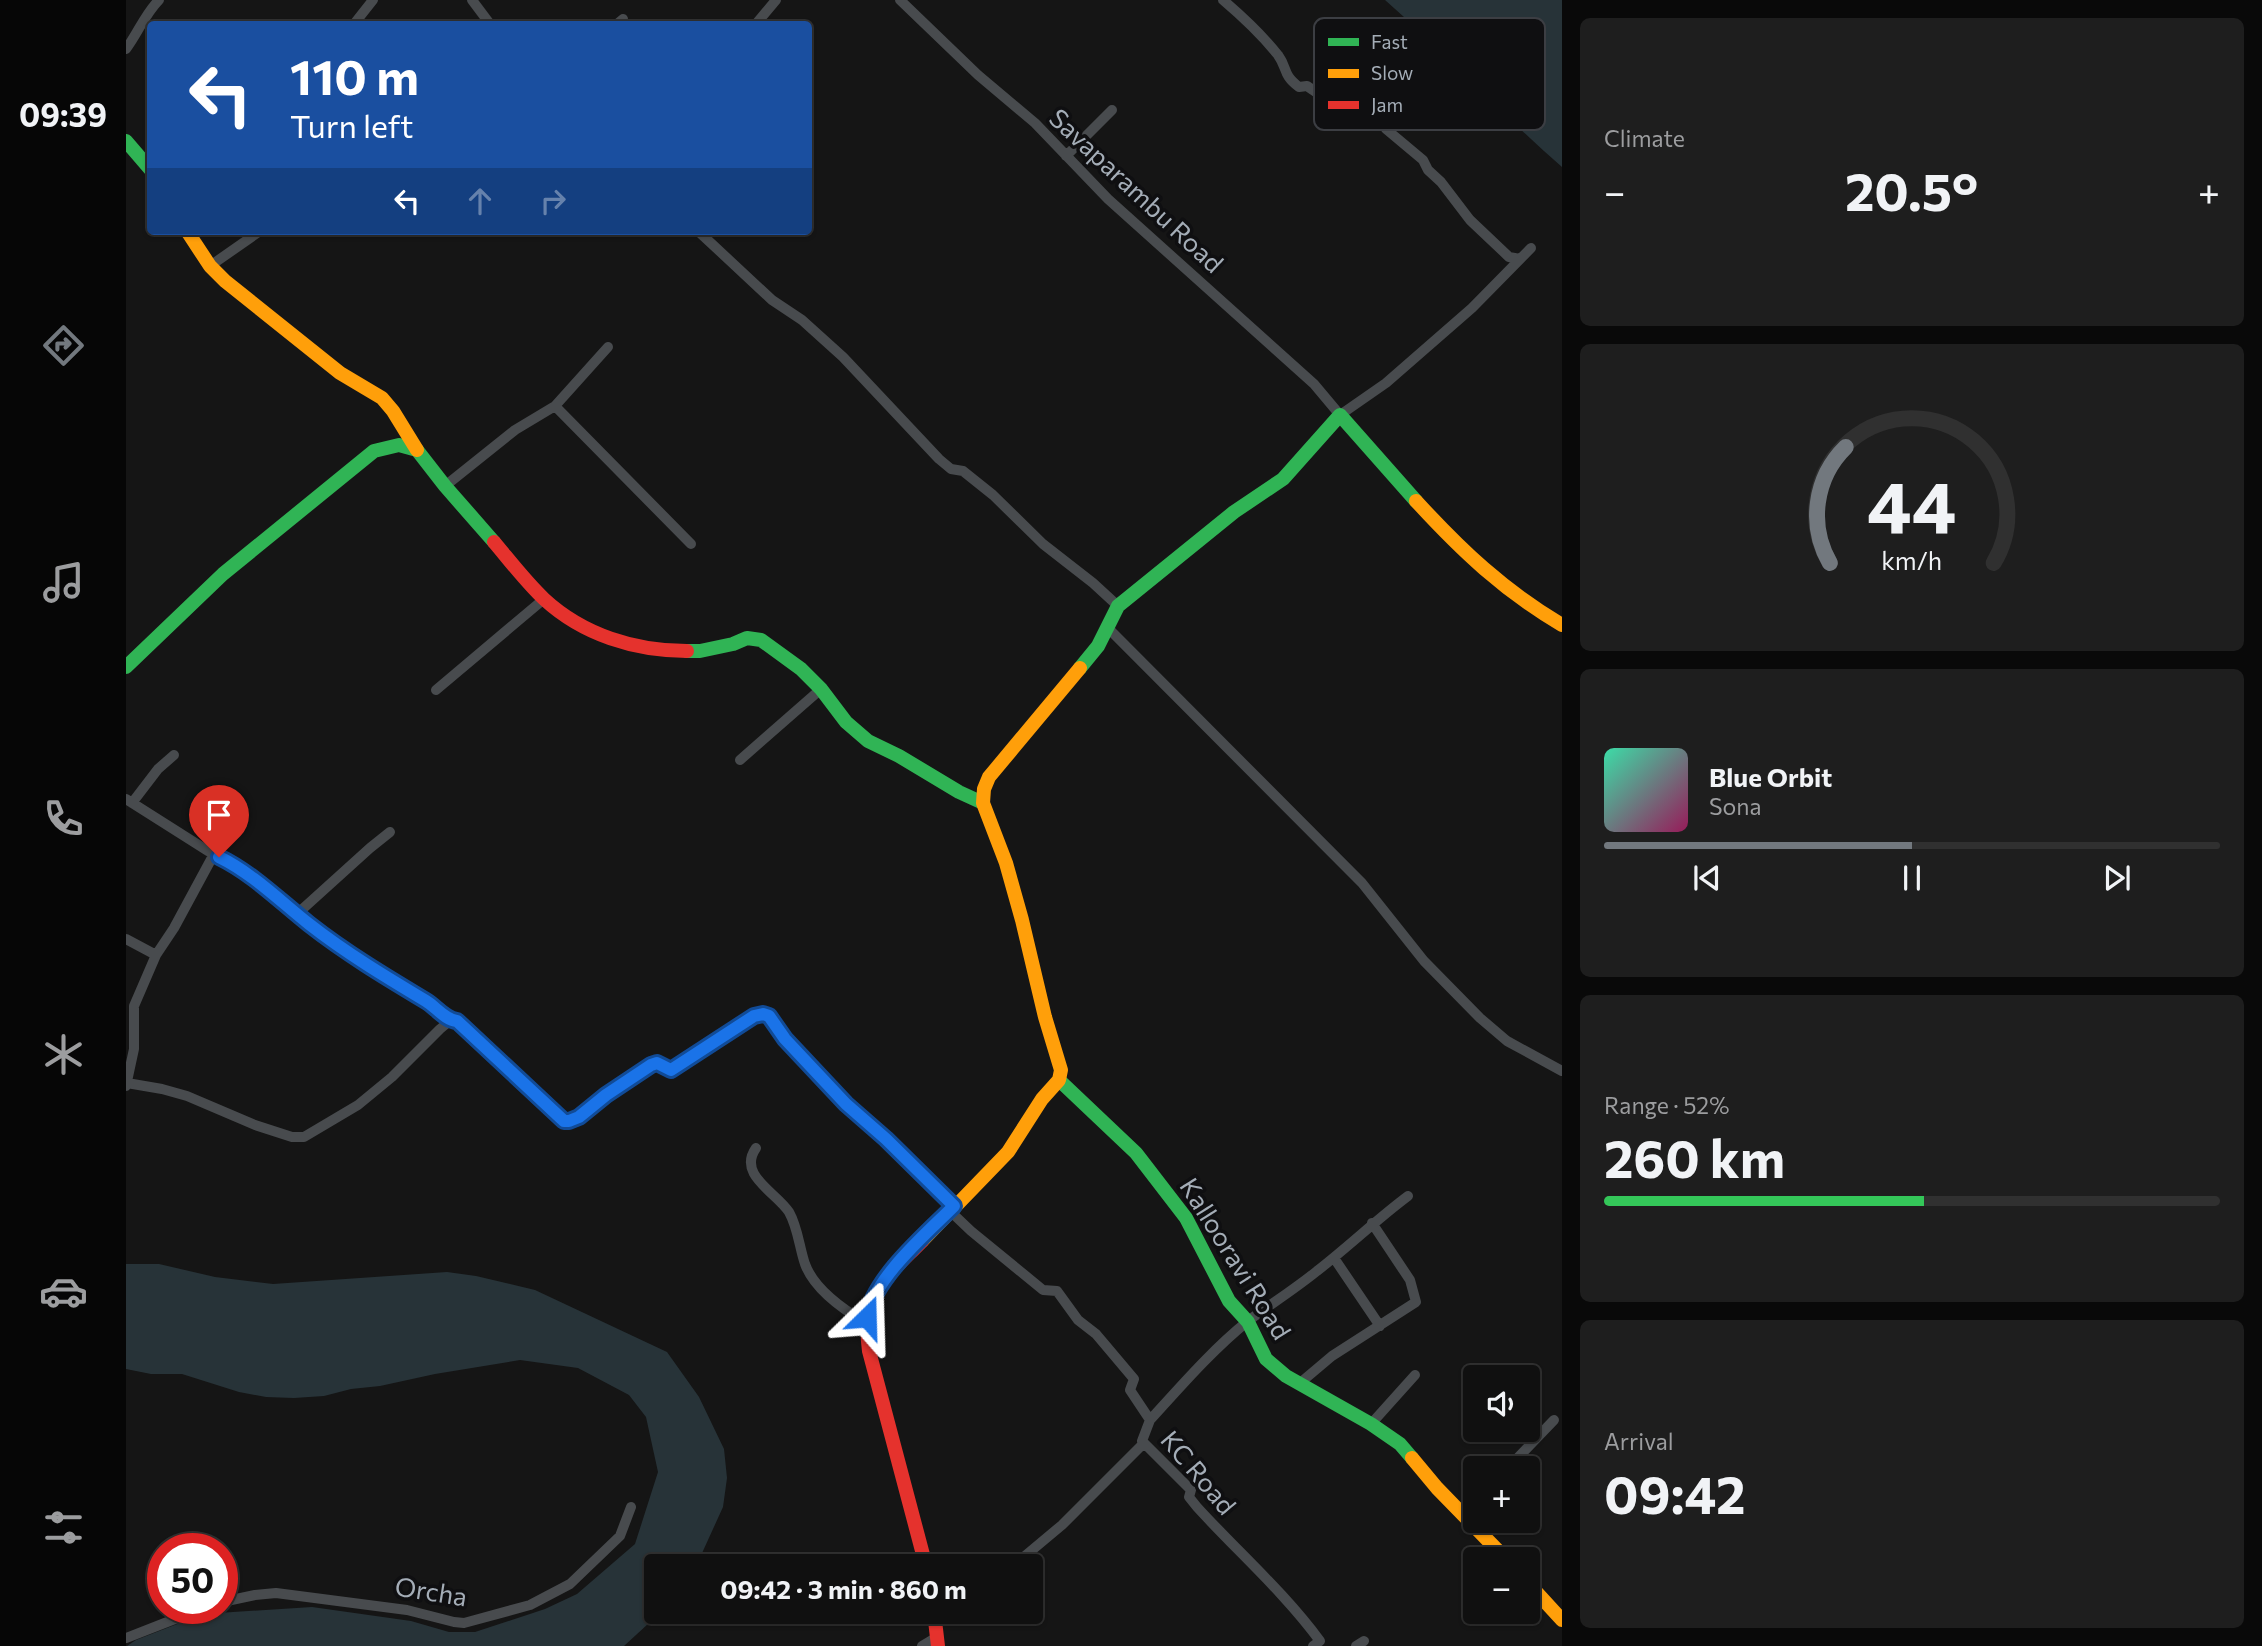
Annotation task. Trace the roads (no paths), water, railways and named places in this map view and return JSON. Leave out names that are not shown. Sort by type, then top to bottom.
[{"type":"main road","points":[[126,141],[147,166]]},
{"type":"main road","points":[[190,235],[210,266],[236,291],[340,373],[382,398],[445,486],[544,599],[583,627],[635,647],[667,651],[700,651],[747,638],[761,640],[780,652],[821,689],[846,722],[868,741],[984,803]]},
{"type":"main road","points":[[923,1554],[869,1351],[866,1323],[869,1303],[879,1285],[1008,1152],[1042,1099],[1059,1080],[1060,1070],[1006,863],[984,803],[984,789],[989,777],[1098,646],[1118,606],[1234,512],[1283,480],[1340,415],[1459,548],[1488,575],[1562,625]]},
{"type":"main road","points":[[126,667],[223,574],[374,451],[399,445],[417,450]]},
{"type":"main road","name":"Kallooravi Road","points":[[1059,1080],[1136,1153],[1186,1218],[1229,1301],[1248,1322],[1266,1359],[1286,1376],[1371,1424],[1400,1444],[1463,1514]]},
{"type":"main road","name":"Kallooravi Road","points":[[1481,1533],[1495,1547]]},
{"type":"main road","points":[[1540,1596],[1562,1620]]},
{"type":"street","points":[[126,49],[150,9],[159,0]]},
{"type":"street","points":[[356,21],[373,0]]},
{"type":"street","points":[[472,0],[488,21]]},
{"type":"street","points":[[758,21],[776,0]]},
{"type":"street","name":"Savaparambu Road","points":[[900,0],[978,75],[1035,123],[1108,199],[1314,384],[1340,415]]},
{"type":"street","points":[[1223,0],[1257,31],[1281,59],[1287,78],[1299,87],[1307,86],[1314,91]]},
{"type":"street","points":[[1066,156],[1112,110]]},
{"type":"street","points":[[1386,130],[1423,160],[1428,170],[1441,182],[1470,220],[1509,257],[1520,259]]},
{"type":"street","points":[[210,266],[254,235]]},
{"type":"street","points":[[702,235],[772,300],[802,320],[843,357],[939,459],[951,469],[963,471],[993,495],[1043,544],[1118,606]]},
{"type":"street","points":[[1340,415],[1386,383],[1472,308],[1531,248]]},
{"type":"street","points":[[445,486],[515,430],[555,406],[608,347]]},
{"type":"street","points":[[555,406],[691,544]]},
{"type":"street","points":[[436,690],[544,599]]},
{"type":"street","points":[[1108,626],[1362,883],[1424,961],[1480,1018],[1507,1041],[1562,1071]]},
{"type":"street","points":[[740,760],[821,689]]},
{"type":"street","points":[[174,755],[129,801],[238,866],[351,955],[429,1003],[451,1020],[457,1021],[564,1121],[579,1117],[651,1065],[657,1063],[671,1070],[730,1030],[754,1016],[763,1014],[769,1016],[785,1039],[846,1104],[886,1139],[952,1208]]},
{"type":"street","points":[[297,914],[390,832]]},
{"type":"street","points":[[214,854],[174,928],[156,955],[134,1006],[134,1049],[127,1085],[162,1089],[187,1096],[255,1125],[292,1137],[304,1137],[358,1105],[392,1077],[451,1020]]},
{"type":"street","points":[[126,939],[156,955]]},
{"type":"street","points":[[757,1148],[751,1155],[751,1170],[788,1211],[795,1225],[807,1271],[833,1299],[866,1323]]},
{"type":"street","points":[[1150,1420],[1190,1377],[1248,1322],[1292,1292],[1372,1223],[1408,1196]]},
{"type":"street","name":"KC Road","points":[[952,1208],[971,1231],[1043,1290],[1057,1291],[1078,1320],[1096,1334],[1133,1379],[1130,1390],[1150,1420],[1142,1441],[1191,1490],[1189,1497],[1197,1507],[1276,1588],[1320,1644]]},
{"type":"street","points":[[1300,1383],[1332,1356],[1416,1302],[1410,1280],[1372,1223]]},
{"type":"street","points":[[1334,1258],[1380,1326]]},
{"type":"street","points":[[1371,1424],[1415,1375]]},
{"type":"street","points":[[1520,1456],[1554,1420]]},
{"type":"street","points":[[1027,1554],[1062,1525],[1144,1443]]},
{"type":"street","name":"Orcha","points":[[238,1599],[276,1593],[407,1610],[464,1623],[530,1605],[570,1584],[620,1536],[631,1507]]},
{"type":"street","points":[[126,1638],[162,1624]]},
{"type":"street","points":[[922,1646],[938,1641]]}]
